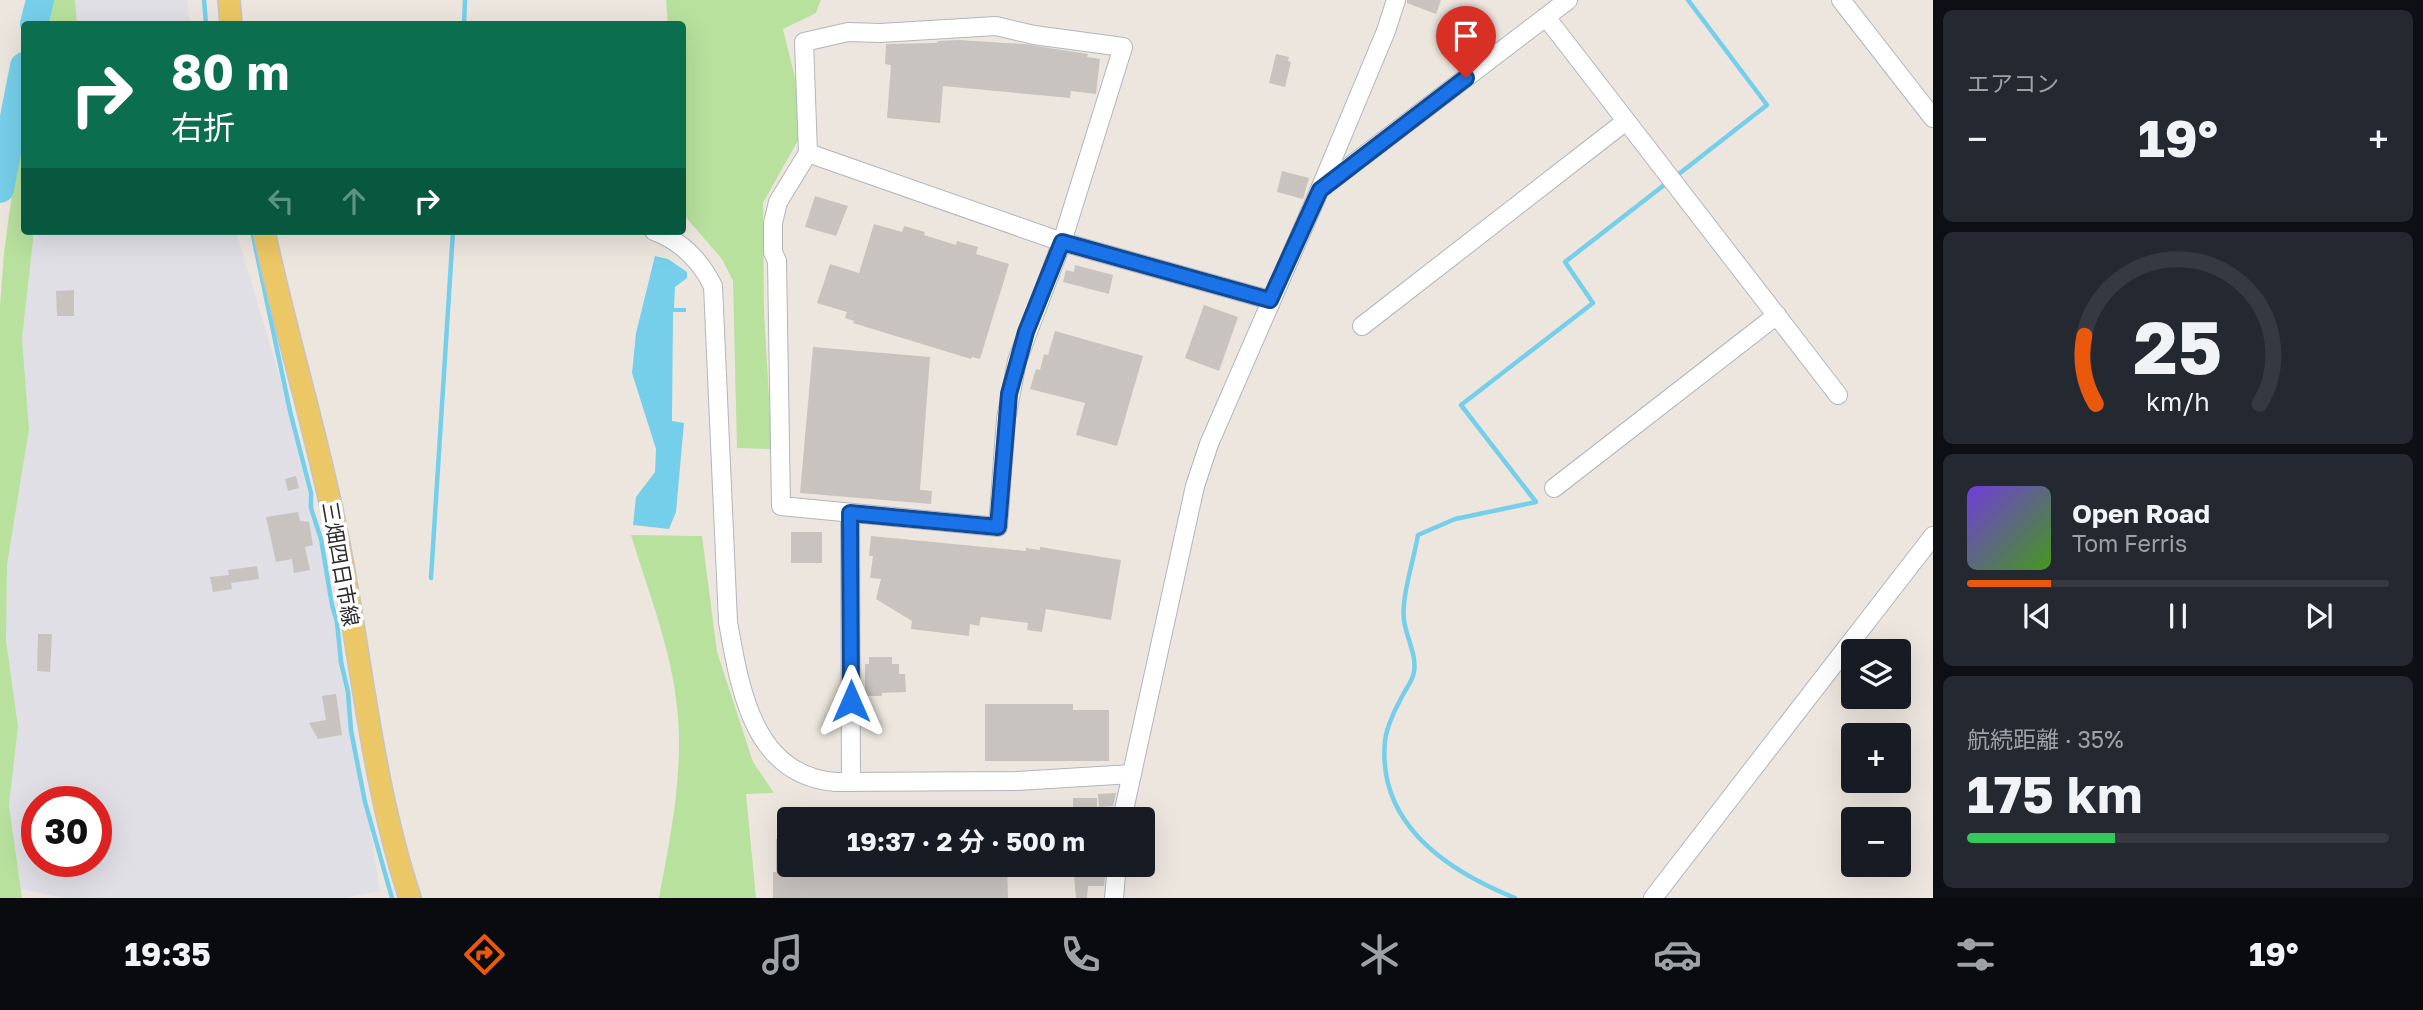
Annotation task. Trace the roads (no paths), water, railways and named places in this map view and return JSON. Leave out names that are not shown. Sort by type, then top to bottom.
[{"type":"main road","points":[[229,0],[231,21]]},
{"type":"main road","name":"三畑四日市線","points":[[265,235],[329,495],[372,743],[397,858],[410,898]]},
{"type":"street","points":[[1125,807],[1195,486],[1209,444],[1320,190],[1386,31],[1396,0]]},
{"type":"street","points":[[1320,190],[1568,0]]},
{"type":"street","points":[[1842,0],[1933,118]]},
{"type":"street","points":[[1546,17],[1838,395]]},
{"type":"street","points":[[996,26],[1034,35],[1123,47],[1062,242],[1026,332],[1009,394],[998,527],[781,506],[777,261],[773,252],[773,223],[782,194],[808,153],[804,42],[848,32],[880,33],[996,26]]},
{"type":"street","points":[[1362,326],[1626,121]]},
{"type":"street","points":[[808,153],[1062,242],[1270,300]]},
{"type":"street","points":[[665,235],[693,256],[706,271],[713,286],[728,622],[738,670],[763,742],[780,761],[812,779],[851,782],[1017,781],[1132,774]]},
{"type":"street","points":[[1554,488],[1777,315]]},
{"type":"street","points":[[850,513],[851,782]]},
{"type":"street","points":[[1653,898],[1933,536]]},
{"type":"street","points":[[1114,898],[1115,877]]},
{"type":"water","points":[[655,256],[668,259],[687,272],[687,278],[675,287],[674,308],[686,308],[686,312],[673,312],[672,421],[684,423],[676,512],[669,529],[633,525],[636,497],[655,472],[656,449],[632,373],[636,333]]},
{"type":"waterway","points":[[35,21],[40,0]]},
{"type":"waterway","points":[[204,0],[206,21]]},
{"type":"waterway","points":[[464,21],[465,0]]},
{"type":"waterway","points":[[1675,177],[1767,105],[1688,0]]},
{"type":"waterway","points":[[0,189],[21,81]]},
{"type":"waterway","points":[[1515,898],[1465,874],[1442,858],[1405,820],[1393,797],[1386,770],[1385,741],[1393,715],[1413,677],[1415,666],[1404,620],[1408,578],[1418,535],[1455,519],[1536,502],[1461,405],[1593,303],[1565,262],[1668,182]]},
{"type":"waterway","points":[[253,235],[290,411],[311,493],[311,508],[321,539],[365,802],[392,898]]},
{"type":"waterway","points":[[431,578],[453,235]]}]
